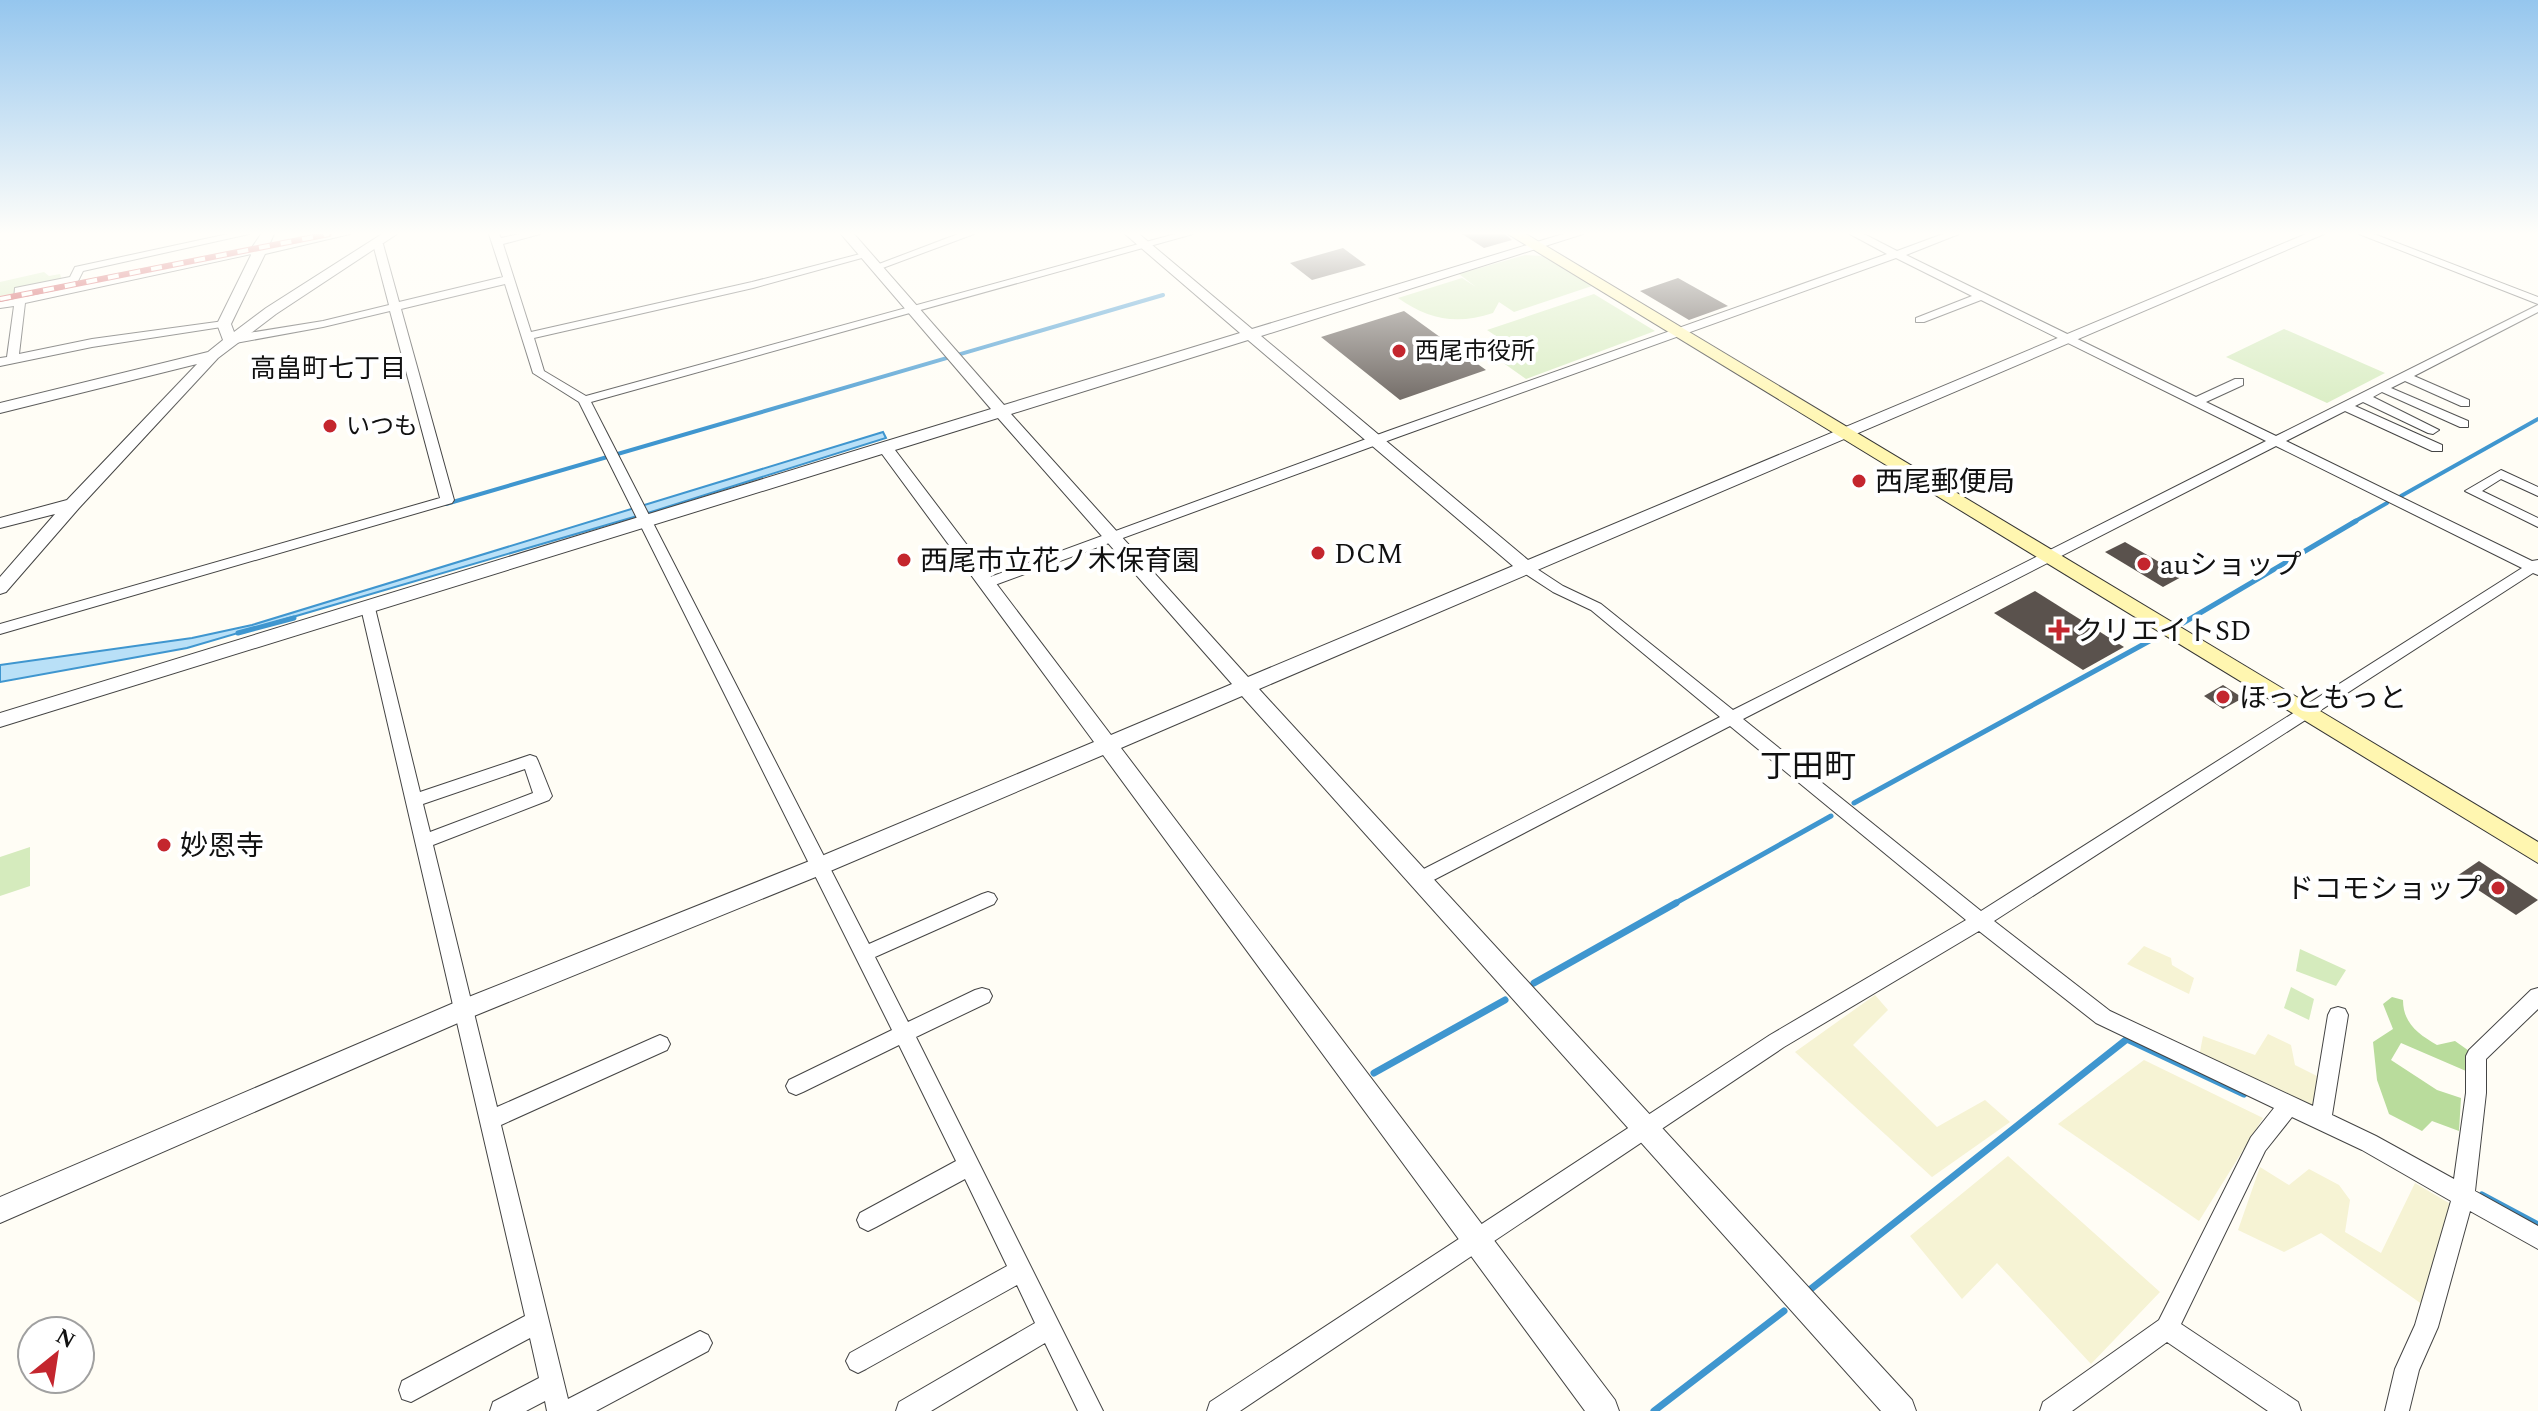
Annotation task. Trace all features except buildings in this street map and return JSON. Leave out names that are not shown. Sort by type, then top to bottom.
[{"type":"main road","points":[[1624,300],[2538,854]]},
{"type":"street","points":[[0,305],[26,300]]},
{"type":"street","points":[[230,340],[224,324],[235,300]]},
{"type":"street","points":[[0,588],[73,504],[213,355],[230,340],[292,300]]},
{"type":"street","points":[[0,629],[447,500],[392,300]]},
{"type":"street","points":[[230,340],[427,300]]},
{"type":"street","points":[[516,300],[539,373],[584,400],[1091,1411]]},
{"type":"street","points":[[527,336],[687,300]]},
{"type":"street","points":[[904,300],[1418,880],[1901,1411]]},
{"type":"street","points":[[584,400],[952,300]]},
{"type":"street","points":[[1209,300],[1526,568],[1558,589],[1596,607],[1980,921],[2103,1017],[2464,1187],[2538,1238]]},
{"type":"street","points":[[0,720],[1363,300]]},
{"type":"street","points":[[987,583],[1770,300]]},
{"type":"street","points":[[1920,320],[1971,300]]},
{"type":"street","points":[[1989,300],[2536,567]]},
{"type":"street","points":[[0,1210],[465,1009],[820,866],[2165,300]]},
{"type":"street","points":[[13,359],[20,301]]},
{"type":"street","points":[[1418,880],[2538,308]]},
{"type":"street","points":[[0,362],[92,343],[224,324]]},
{"type":"street","points":[[0,408],[213,355]]},
{"type":"street","points":[[2404,376],[2465,403]]},
{"type":"street","points":[[2196,402],[2239,382]]},
{"type":"street","points":[[2382,388],[2464,424]]},
{"type":"street","points":[[2363,397],[2433,430]]},
{"type":"street","points":[[2345,406],[2437,448]]},
{"type":"street","points":[[886,448],[1604,1411]]},
{"type":"street","points":[[2538,492],[2501,474],[2472,491],[2538,523]]},
{"type":"street","points":[[0,523],[73,504]]},
{"type":"street","points":[[1219,1411],[1475,1238],[1777,1041],[1980,921],[2536,567]]},
{"type":"street","points":[[368,608],[559,1411]]},
{"type":"street","points":[[415,800],[530,761],[543,796],[424,841]]},
{"type":"street","points":[[864,954],[988,899]]},
{"type":"street","points":[[796,1086],[982,996]]},
{"type":"street","points":[[2397,1411],[2407,1369],[2426,1327],[2464,1187],[2476,1093],[2476,1056],[2538,996]]},
{"type":"street","points":[[2321,1120],[2338,1015]]},
{"type":"street","points":[[490,1120],[660,1044]]},
{"type":"street","points":[[2052,1411],[2167,1328],[2258,1144],[2289,1105]]},
{"type":"street","points":[[868,1220],[969,1165]]},
{"type":"street","points":[[858,1361],[1022,1270]]},
{"type":"street","points":[[411,1390],[537,1322]]},
{"type":"street","points":[[908,1411],[1050,1327]]},
{"type":"street","points":[[2167,1328],[2289,1411]]},
{"type":"street","points":[[571,1411],[700,1343]]},
{"type":"street","points":[[502,1411],[552,1384]]},
{"type":"shaded area","points":[[2144,946],[2171,958],[2172,965],[2194,978],[2189,994],[2127,964]]},
{"type":"shaded area","points":[[1875,995],[1888,1010],[1853,1045],[1937,1127],[1985,1100],[2010,1122],[1932,1177],[1795,1052]]},
{"type":"shaded area","points":[[2268,1034],[2291,1045],[2295,1065],[2317,1076],[2312,1111],[2199,1057],[2203,1036],[2255,1055]]},
{"type":"shaded area","points":[[2144,1060],[2263,1118],[2199,1221],[2058,1124]]},
{"type":"shaded area","points":[[2008,1156],[2160,1292],[2091,1364],[1997,1263],[1962,1299],[1910,1236]]},
{"type":"shaded area","points":[[2260,1167],[2289,1185],[2309,1169],[2339,1185],[2350,1200],[2345,1232],[2381,1253],[2415,1183],[2454,1206],[2426,1307],[2321,1233],[2284,1252],[2238,1230]]},
{"type":"green space","points":[[1401,300],[1550,300],[1514,312],[1499,302],[1493,313],[1467,319],[1432,316]]},
{"type":"green space","points":[[1577,300],[1604,300],[1655,331],[1526,379],[1485,350],[1500,345],[1494,341],[1499,338],[1487,330]]},
{"type":"green space","points":[[2284,329],[2385,373],[2327,403],[2226,357]]},
{"type":"green space","points":[[30,847],[30,886],[0,896],[0,857]]},
{"type":"green space","points":[[2300,949],[2346,970],[2336,986],[2296,971]]},
{"type":"green space","points":[[2291,987],[2314,999],[2309,1020],[2284,1008]]},
{"type":"green space","points":[[2392,997],[2403,1000],[2409,1021],[2424,1037],[2437,1045],[2455,1041],[2472,1053],[2466,1071],[2401,1043],[2391,1060],[2437,1090],[2461,1098],[2459,1131],[2432,1121],[2422,1131],[2389,1114],[2377,1080],[2373,1042],[2393,1029],[2383,1004]]},
{"type":"water","points":[[883,432],[886,438],[651,512],[187,648],[0,682],[0,665],[192,638],[252,625]]},
{"type":"waterway","points":[[446,504],[1146,300]]},
{"type":"waterway","points":[[2401,496],[2538,419]]},
{"type":"waterway","points":[[2352,523],[2387,503]]},
{"type":"waterway","points":[[2183,623],[2356,521]]},
{"type":"waterway","points":[[238,633],[294,618]]},
{"type":"waterway","points":[[1854,803],[2155,638]]},
{"type":"waterway","points":[[1672,905],[1831,816]]},
{"type":"waterway","points":[[1534,983],[1676,903]]},
{"type":"waterway","points":[[1374,1073],[1505,1000]]},
{"type":"waterway","points":[[1807,1292],[2127,1039],[2244,1094]]},
{"type":"waterway","points":[[2482,1195],[2538,1225]]},
{"type":"waterway","points":[[1654,1411],[1784,1311]]},
{"type":"place","name":"西尾市役所","points":[[1399,351]]},
{"type":"place","name":"いつも","points":[[330,426]]},
{"type":"place","name":"西尾郵便局","points":[[1859,481]]},
{"type":"place","name":"DCM","points":[[1318,553]]},
{"type":"place","name":"西尾市立花ノ木保育園","points":[[904,560]]},
{"type":"place","name":"auショップ","points":[[2144,564]]},
{"type":"place","name":"クリエイトSD","points":[[2059,630]]},
{"type":"place","name":"ほっともっと","points":[[2223,697]]},
{"type":"place","name":"妙恩寺","points":[[164,845]]},
{"type":"place","name":"ドコモショップ","points":[[2498,888]]},
{"type":"district","name":"高畠町七丁目","points":[[328,368]]},
{"type":"district","name":"丁田町","points":[[1808,766]]}]
